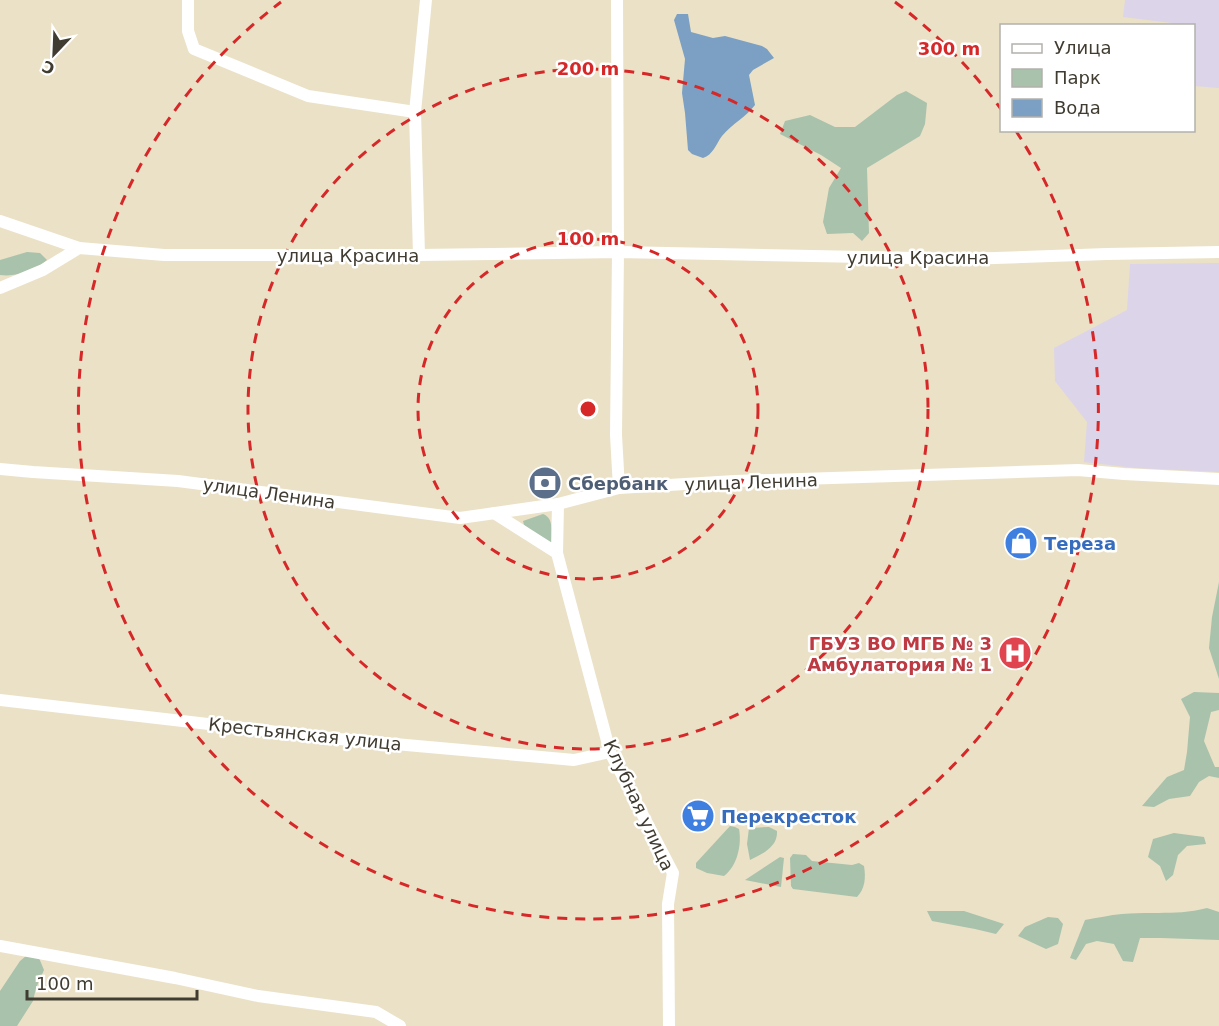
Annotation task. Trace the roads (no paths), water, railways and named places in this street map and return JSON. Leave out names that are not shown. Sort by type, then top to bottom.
[{"type":"street","points":[[188,0],[188,31],[194,49],[308,96],[415,112]]},
{"type":"street","points":[[419,255],[415,112],[426,0]]},
{"type":"street","points":[[617,0],[616,435],[619,488]]},
{"type":"street","name":"улица Красина","points":[[0,221],[79,248],[164,255],[618,252],[965,259],[1219,252]]},
{"type":"street","points":[[0,288],[43,270],[79,248]]},
{"type":"street","name":"улица Ленина","points":[[0,469],[178,481],[460,518],[558,504],[619,488],[735,481],[1078,470],[1219,479]]},
{"type":"street","name":"Клубная улица","points":[[558,504],[557,553],[610,752],[673,873],[668,903],[669,1026]]},
{"type":"street","points":[[494,513],[557,553]]},
{"type":"street","name":"Крестьянская улица","points":[[0,700],[339,739],[574,760],[610,752]]},
{"type":"street","points":[[0,946],[176,978],[258,996],[376,1012],[400,1026]]},
{"type":"water","points":[[677,14],[688,14],[691,32],[713,38],[725,36],[762,46],[774,58],[753,70],[749,75],[755,105],[722,136],[712,152],[703,158],[688,150],[682,93],[685,59],[674,20]]},
{"type":"place","name":"Сбербанк","points":[[545,483]]},
{"type":"place","name":"Тереза","points":[[1021,543]]},
{"type":"place","name":"ГБУЗ ВО МГБ № 3 Амбулатория № 1","points":[[1015,653]]},
{"type":"place","name":"Перекресток","points":[[698,816]]}]
